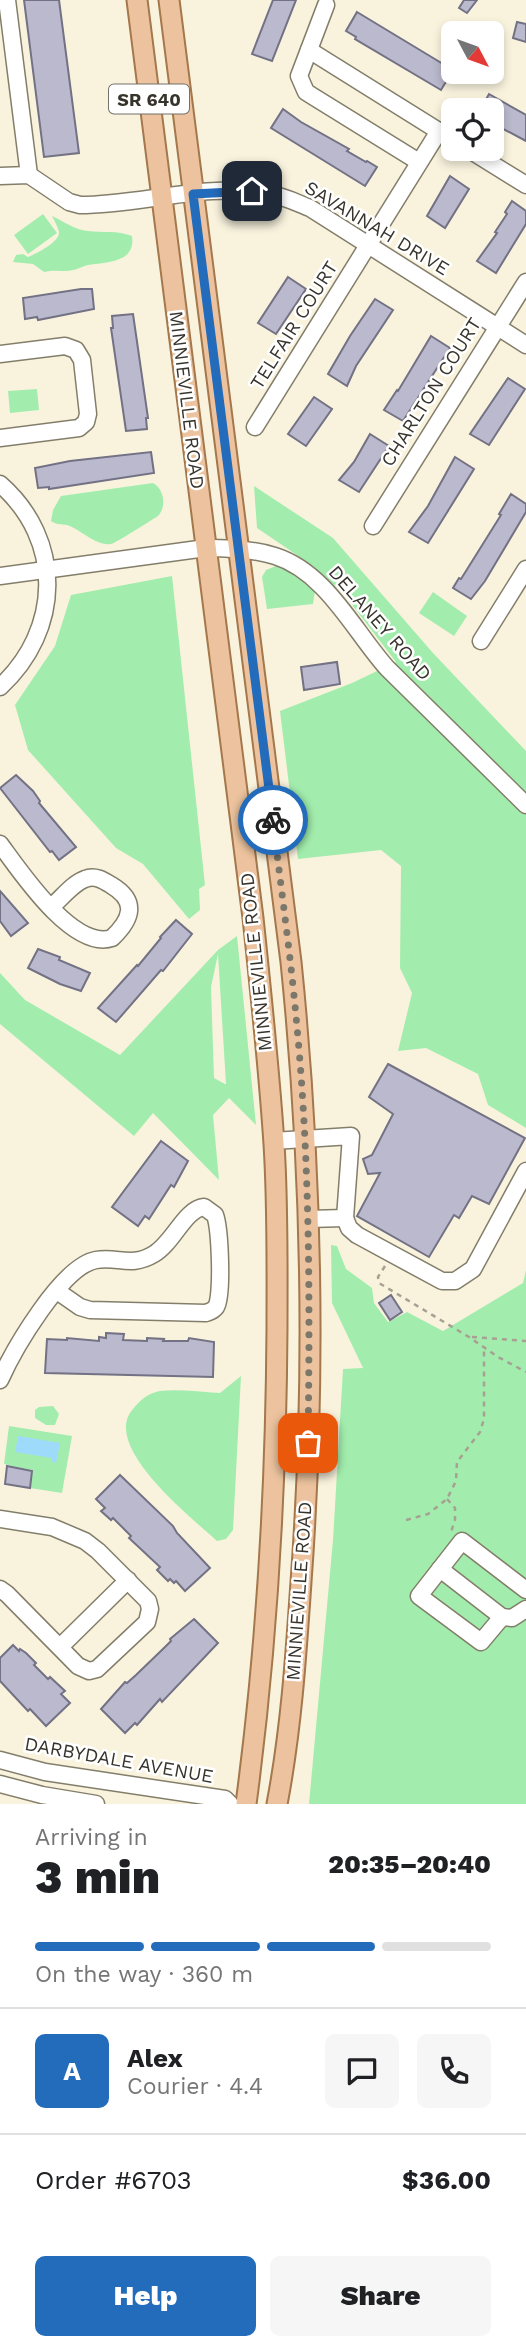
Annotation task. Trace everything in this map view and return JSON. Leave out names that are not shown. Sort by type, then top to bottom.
[{"type":"main road","name":"MINNIEVILLE ROAD","points":[[137,0],[254,932],[273,1141],[277,1267],[276,1429],[265,1620],[246,1804]]},
{"type":"main road","name":"MINNIEVILLE ROAD","points":[[169,0],[298,1028],[308,1219],[310,1345],[305,1533],[298,1633],[277,1804]]},
{"type":"street","points":[[0,176],[29,175],[4,20],[7,0]]},
{"type":"street","points":[[326,5],[299,76],[306,92],[419,162]]},
{"type":"street","points":[[309,50],[439,131],[368,245]]},
{"type":"street","points":[[487,161],[526,185]]},
{"type":"street","name":"SAVANNAH DRIVE","points":[[29,175],[75,204],[252,191],[280,196],[310,208],[526,345]]},
{"type":"street","name":"TELFAIR COURT","points":[[255,427],[368,245]]},
{"type":"street","name":"CHARLTON COURT","points":[[373,526],[526,282]]},
{"type":"street","points":[[0,354],[65,346],[76,350],[82,359],[88,417],[85,425],[79,428],[0,438]]},
{"type":"street","points":[[0,484],[18,502],[30,520],[41,546],[46,570],[46,608],[39,635],[22,664],[0,687]]},
{"type":"street","name":"DELANEY ROAD","points":[[0,576],[206,548],[238,549],[275,555],[309,573],[334,600],[387,668],[526,805]]},
{"type":"street","points":[[481,642],[526,569]]},
{"type":"street","points":[[0,845],[51,907],[72,927],[101,940],[108,939],[127,921],[129,910],[127,898],[121,891],[102,879],[94,878],[81,881],[51,907]]},
{"type":"street","points":[[273,1141],[351,1136],[345,1218],[354,1233],[442,1281],[449,1282],[462,1278],[473,1269],[526,1171]]},
{"type":"street","points":[[0,1380],[23,1337],[57,1291],[71,1274],[93,1260],[129,1262],[152,1256],[172,1239],[194,1209],[204,1207],[215,1215],[220,1241],[219,1300],[212,1310],[206,1313],[90,1310],[80,1307],[57,1291]]},
{"type":"street","points":[[308,1219],[345,1218]]},
{"type":"street","points":[[0,1519],[69,1532],[98,1551],[128,1580],[148,1601],[150,1616],[143,1627],[97,1669],[83,1670],[0,1589]]},
{"type":"street","points":[[502,1617],[481,1642],[419,1596],[461,1542],[526,1590]]},
{"type":"street","points":[[440,1569],[502,1617],[512,1618],[526,1609]]},
{"type":"street","points":[[60,1647],[128,1580]]},
{"type":"street","name":"DARBYDALE AVENUE","points":[[0,1760],[45,1772],[225,1799],[230,1804]]},
{"type":"street","points":[[0,1784],[42,1795],[96,1804]]},
{"type":"path","points":[[393,1254],[378,1277],[379,1283],[526,1372]]},
{"type":"path","points":[[469,1337],[526,1341]]},
{"type":"path","points":[[406,1520],[428,1514],[447,1499],[456,1481],[457,1462],[472,1445],[483,1423],[484,1348]]},
{"type":"path","points":[[447,1499],[455,1508],[456,1517],[451,1532],[461,1542]]},
{"type":"green space","points":[[43,214],[57,233],[28,254],[14,235]]},
{"type":"green space","points":[[52,216],[83,230],[132,236],[132,245],[119,260],[69,271],[44,272],[33,264],[13,262],[16,255],[23,254],[28,257],[56,240],[59,232]]},
{"type":"green space","points":[[37,389],[39,410],[10,413],[8,391]]},
{"type":"green space","points":[[153,483],[162,493],[161,512],[111,544],[99,543],[73,527],[51,521],[53,510],[61,496]]},
{"type":"green space","points":[[254,486],[333,538],[433,653],[526,751],[526,1128],[488,1105],[478,1074],[426,1048],[398,1051],[412,993],[400,968],[401,866],[381,850],[298,859],[280,711],[352,683],[396,662],[343,593],[313,566],[257,528]]},
{"type":"green space","points":[[276,566],[293,574],[315,591],[313,604],[267,609],[262,577],[266,570]]},
{"type":"green space","points":[[172,576],[205,885],[199,889],[200,910],[189,919],[143,864],[116,848],[28,750],[15,705],[55,646],[71,595]]},
{"type":"green space","points":[[433,592],[467,616],[454,636],[419,613]]},
{"type":"green space","points":[[237,936],[256,1125],[229,1098],[213,1115],[219,1180],[153,1113],[134,1136],[0,1024],[0,973],[25,1000],[120,1055],[218,950]],"holes":[[[218,954],[226,1084],[214,1078],[211,987]]]},
{"type":"green space","points":[[331,1245],[337,1246],[346,1269],[372,1288],[374,1303],[388,1322],[407,1312],[443,1331],[523,1283],[526,1270],[526,1804],[309,1804],[333,1540],[343,1369],[363,1368],[332,1303]]},
{"type":"green space","points":[[241,1376],[233,1530],[226,1539],[217,1541],[171,1499],[138,1461],[129,1442],[126,1424],[133,1409],[152,1393],[175,1390],[220,1393]]},
{"type":"green space","points":[[53,1406],[59,1414],[55,1425],[46,1425],[35,1418],[35,1410],[39,1407]]},
{"type":"green space","points":[[9,1426],[72,1436],[62,1493],[30,1488],[32,1471],[4,1464]]},
{"type":"water","points":[[18,1436],[60,1443],[56,1463],[52,1462],[52,1458],[15,1452]]},
{"type":"building","points":[[24,0],[59,0],[79,153],[44,157]]},
{"type":"building","points":[[273,0],[296,0],[272,61],[252,54]]},
{"type":"building","points":[[464,0],[477,0],[467,13],[459,8]]},
{"type":"building","points":[[357,12],[441,63],[441,84],[445,84],[441,90],[346,31]]},
{"type":"building","points":[[517,22],[526,24],[526,42],[513,38]]},
{"type":"building","points":[[504,103],[526,115],[526,141],[504,129]]},
{"type":"building","points":[[283,109],[349,149],[347,151],[377,167],[365,186],[271,128]]},
{"type":"building","points":[[450,176],[469,189],[445,228],[427,216]]},
{"type":"building","points":[[512,201],[526,211],[526,224],[496,273],[477,261],[497,233],[495,232]]},
{"type":"building","points":[[288,277],[306,289],[276,334],[258,323]]},
{"type":"building","points":[[92,289],[94,309],[38,320],[37,317],[25,319],[23,298]]},
{"type":"building","points":[[375,299],[393,310],[356,366],[347,386],[328,374]]},
{"type":"building","points":[[133,314],[148,418],[147,429],[126,431],[111,328],[112,316]]},
{"type":"building","points":[[431,336],[450,348],[403,421],[384,410]]},
{"type":"building","points":[[508,378],[525,389],[489,445],[470,434]]},
{"type":"building","points":[[314,397],[332,409],[306,446],[288,434]]},
{"type":"building","points":[[370,434],[389,446],[359,492],[339,480],[354,462]]},
{"type":"building","points":[[151,452],[154,473],[49,489],[38,488],[35,468],[70,461]]},
{"type":"building","points":[[455,457],[474,469],[428,543],[409,532],[428,506]]},
{"type":"building","points":[[511,494],[526,504],[526,512],[485,581],[471,599],[453,588],[501,515],[499,514]]},
{"type":"building","points":[[337,662],[340,684],[304,690],[301,667]]},
{"type":"building","points":[[16,775],[33,791],[39,803],[76,847],[59,860],[0,788]]},
{"type":"building","points":[[0,891],[28,923],[11,936],[0,921]]},
{"type":"building","points":[[176,920],[192,934],[163,971],[161,970],[116,1022],[98,1008]]},
{"type":"building","points":[[38,949],[90,973],[81,991],[28,968]]},
{"type":"building","points":[[388,1064],[525,1138],[489,1204],[472,1196],[459,1218],[454,1215],[429,1257],[357,1216],[380,1173],[368,1174],[363,1159],[372,1155],[393,1114],[369,1097]]},
{"type":"building","points":[[161,1141],[188,1161],[174,1187],[171,1185],[149,1219],[145,1216],[138,1226],[112,1207]]},
{"type":"building","points":[[391,1295],[402,1312],[390,1320],[379,1303]]},
{"type":"building","points":[[106,1333],[124,1334],[123,1340],[147,1341],[147,1338],[188,1341],[189,1338],[214,1342],[213,1377],[45,1373],[47,1339],[99,1341],[99,1337],[106,1338]]},
{"type":"building","points":[[7,1466],[32,1471],[30,1488],[5,1484]]},
{"type":"building","points":[[120,1475],[173,1526],[210,1568],[185,1591],[176,1581],[168,1581],[157,1570],[160,1567],[129,1538],[131,1536],[113,1518],[111,1520],[101,1511],[105,1508],[96,1499]]},
{"type":"building","points":[[194,1619],[218,1643],[162,1702],[160,1699],[137,1725],[135,1723],[125,1733],[101,1709],[125,1682],[136,1675],[171,1641],[170,1639]]},
{"type":"building","points":[[13,1645],[26,1653],[48,1679],[50,1677],[65,1691],[61,1694],[70,1703],[46,1726],[0,1681],[0,1658]]},
{"type":"way so far","points":[[273,820],[298,1028],[306,1167],[310,1345],[308,1443]]},
{"type":"route","points":[[252,191],[193,194],[273,820]]}]
